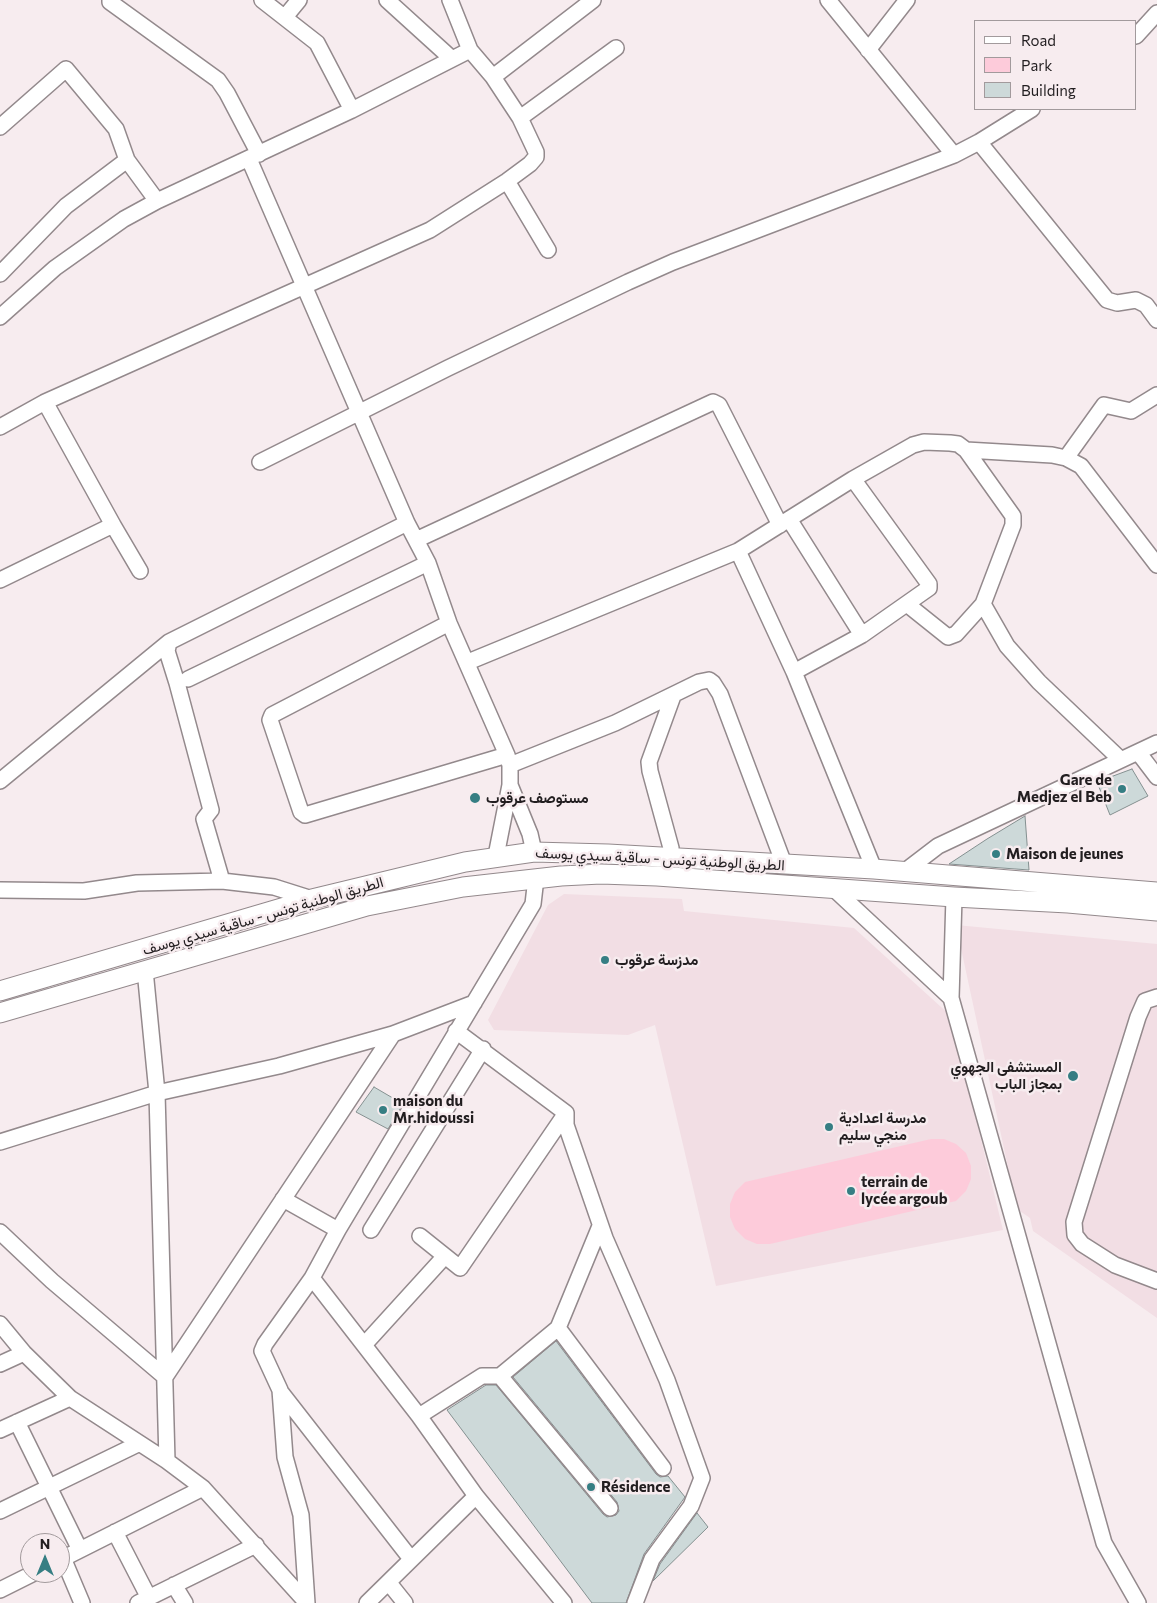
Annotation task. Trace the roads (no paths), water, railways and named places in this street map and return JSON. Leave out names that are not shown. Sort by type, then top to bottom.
[{"type":"main road","name":"الطريق الوطنية تونس - ساقية سيدي يوسف","points":[[0,991],[312,899],[496,856],[534,852],[874,869],[1157,892]]},
{"type":"main road","points":[[704,879],[705,860]]},
{"type":"main road","name":"الطريق الوطنية تونس - ساقية سيدي يوسف","points":[[0,1013],[367,906],[463,887],[536,878],[601,874],[704,879],[954,897],[1068,902],[1157,911]]},
{"type":"street","points":[[110,0],[110,2],[218,80],[227,93],[254,156],[303,286],[360,412],[407,523],[428,563],[449,623],[468,662],[508,760],[510,785],[496,856]]},
{"type":"street","points":[[262,0],[317,43],[352,110]]},
{"type":"street","points":[[284,17],[299,0]]},
{"type":"street","points":[[387,0],[452,59]]},
{"type":"street","points":[[493,77],[593,0]]},
{"type":"street","points":[[828,0],[954,155]]},
{"type":"street","points":[[868,50],[907,0]]},
{"type":"street","points":[[2,423],[430,230],[507,181],[536,157],[534,145],[520,118],[493,77],[470,50],[453,1]]},
{"type":"street","points":[[1137,35],[1157,13]]},
{"type":"street","points":[[520,118],[616,48]]},
{"type":"street","points":[[0,317],[55,268],[124,219],[157,201],[352,110],[470,50]]},
{"type":"street","points":[[0,127],[66,69],[116,129],[126,160],[157,201]]},
{"type":"street","points":[[260,462],[542,323],[673,262],[954,155],[1030,110]]},
{"type":"street","points":[[979,142],[1107,300],[1118,302],[1136,300],[1146,305],[1157,320]]},
{"type":"street","points":[[0,274],[66,206],[126,160]]},
{"type":"street","points":[[507,181],[548,250]]},
{"type":"street","points":[[1066,458],[1104,405],[1131,410],[1157,395]]},
{"type":"street","points":[[46,402],[112,525],[140,572]]},
{"type":"street","points":[[416,540],[713,402],[719,405],[784,522],[862,635]]},
{"type":"street","points":[[468,662],[738,551],[852,479],[913,445],[924,442],[958,444],[966,450],[1013,516],[1014,525],[983,604],[956,634],[948,637],[908,605]]},
{"type":"street","points":[[966,450],[1052,455],[1066,458],[1080,466],[1157,565]]},
{"type":"street","points":[[794,672],[862,635],[908,605],[929,588],[929,584],[852,479]]},
{"type":"street","points":[[0,781],[169,642],[407,523]]},
{"type":"street","points":[[0,580],[112,525]]},
{"type":"street","points":[[738,551],[794,672],[874,869]]},
{"type":"street","points":[[188,679],[428,563]]},
{"type":"street","points":[[983,604],[1007,646],[1039,682],[1120,759]]},
{"type":"street","points":[[449,623],[272,715],[270,720],[301,812],[305,815],[508,760],[615,722],[699,682],[709,680],[713,682],[720,694],[784,864]]},
{"type":"street","points":[[169,642],[166,651],[177,683],[211,810],[204,819],[222,881]]},
{"type":"street","points":[[670,858],[671,848],[649,762],[673,696]]},
{"type":"street","points":[[904,872],[938,846],[1157,743]]},
{"type":"street","points":[[1138,752],[1157,777]]},
{"type":"street","points":[[510,785],[530,834],[534,852]]},
{"type":"street","points":[[411,1559],[280,1390],[262,1351],[312,1278],[338,1230],[533,904],[536,878]]},
{"type":"street","points":[[0,890],[84,891],[137,883],[222,881],[274,887],[312,899]]},
{"type":"street","points":[[834,888],[952,998]]},
{"type":"street","points":[[954,897],[952,998],[1098,1524],[1104,1542],[1138,1603]]},
{"type":"street","points":[[145,970],[157,1093],[167,1461]]},
{"type":"street","points":[[1157,997],[1145,1001],[1138,1017],[1074,1222],[1075,1235],[1082,1244],[1115,1265],[1157,1281]]},
{"type":"street","points":[[0,1142],[157,1093],[279,1066],[394,1034],[474,1003]]},
{"type":"street","points":[[456,1031],[483,1049],[566,1113]]},
{"type":"street","points":[[165,1377],[394,1034]]},
{"type":"street","points":[[371,1230],[483,1049]]},
{"type":"street","points":[[566,1113],[566,1125],[600,1226],[667,1380],[702,1478],[692,1506],[652,1559],[635,1603]]},
{"type":"street","points":[[420,1236],[460,1268],[566,1113]]},
{"type":"street","points":[[283,1200],[338,1230]]},
{"type":"street","points":[[419,1416],[482,1376],[500,1376],[558,1328],[600,1226]]},
{"type":"street","points":[[0,1232],[52,1281],[165,1377]]},
{"type":"street","points":[[364,1345],[445,1256]]},
{"type":"street","points":[[312,1278],[419,1416],[476,1496],[564,1603]]},
{"type":"street","points":[[0,1324],[24,1352],[70,1398],[138,1444],[167,1461],[204,1488],[307,1603]]},
{"type":"street","points":[[558,1328],[662,1468]]},
{"type":"street","points":[[0,1364],[24,1352]]},
{"type":"street","points":[[500,1376],[610,1508]]},
{"type":"street","points":[[280,1390],[285,1457],[301,1514],[307,1603]]},
{"type":"street","points":[[0,1430],[70,1398]]},
{"type":"street","points":[[17,1422],[80,1550]]},
{"type":"street","points":[[0,1511],[138,1444]]},
{"type":"street","points":[[70,1555],[204,1488]]},
{"type":"street","points":[[367,1603],[476,1496]]},
{"type":"street","points":[[115,1532],[144,1600],[256,1545]]},
{"type":"street","points":[[70,1578],[82,1603]]},
{"type":"street","points":[[0,1590],[20,1580]]},
{"type":"street","points":[[389,1583],[405,1603]]},
{"type":"street","points":[[174,1584],[185,1603]]},
{"type":"place","name":"Gare de Medjez el Beb","points":[[1122,789]]},
{"type":"place","name":"مستوصف عرقوب","points":[[475,798]]},
{"type":"place","name":"Maison de jeunes","points":[[996,854]]},
{"type":"place","name":"مدزسة عرقوب","points":[[605,960]]},
{"type":"place","name":"المستشفى الجهوي بمجاز الباب","points":[[1073,1076]]},
{"type":"place","name":"maison du Mr.hidoussi","points":[[383,1110]]},
{"type":"place","name":"مدرسة اعدادية منجي سليم","points":[[829,1127]]},
{"type":"place","name":"terrain de lycée argoub","points":[[851,1191]]},
{"type":"place","name":"Résidence","points":[[591,1487]]}]
